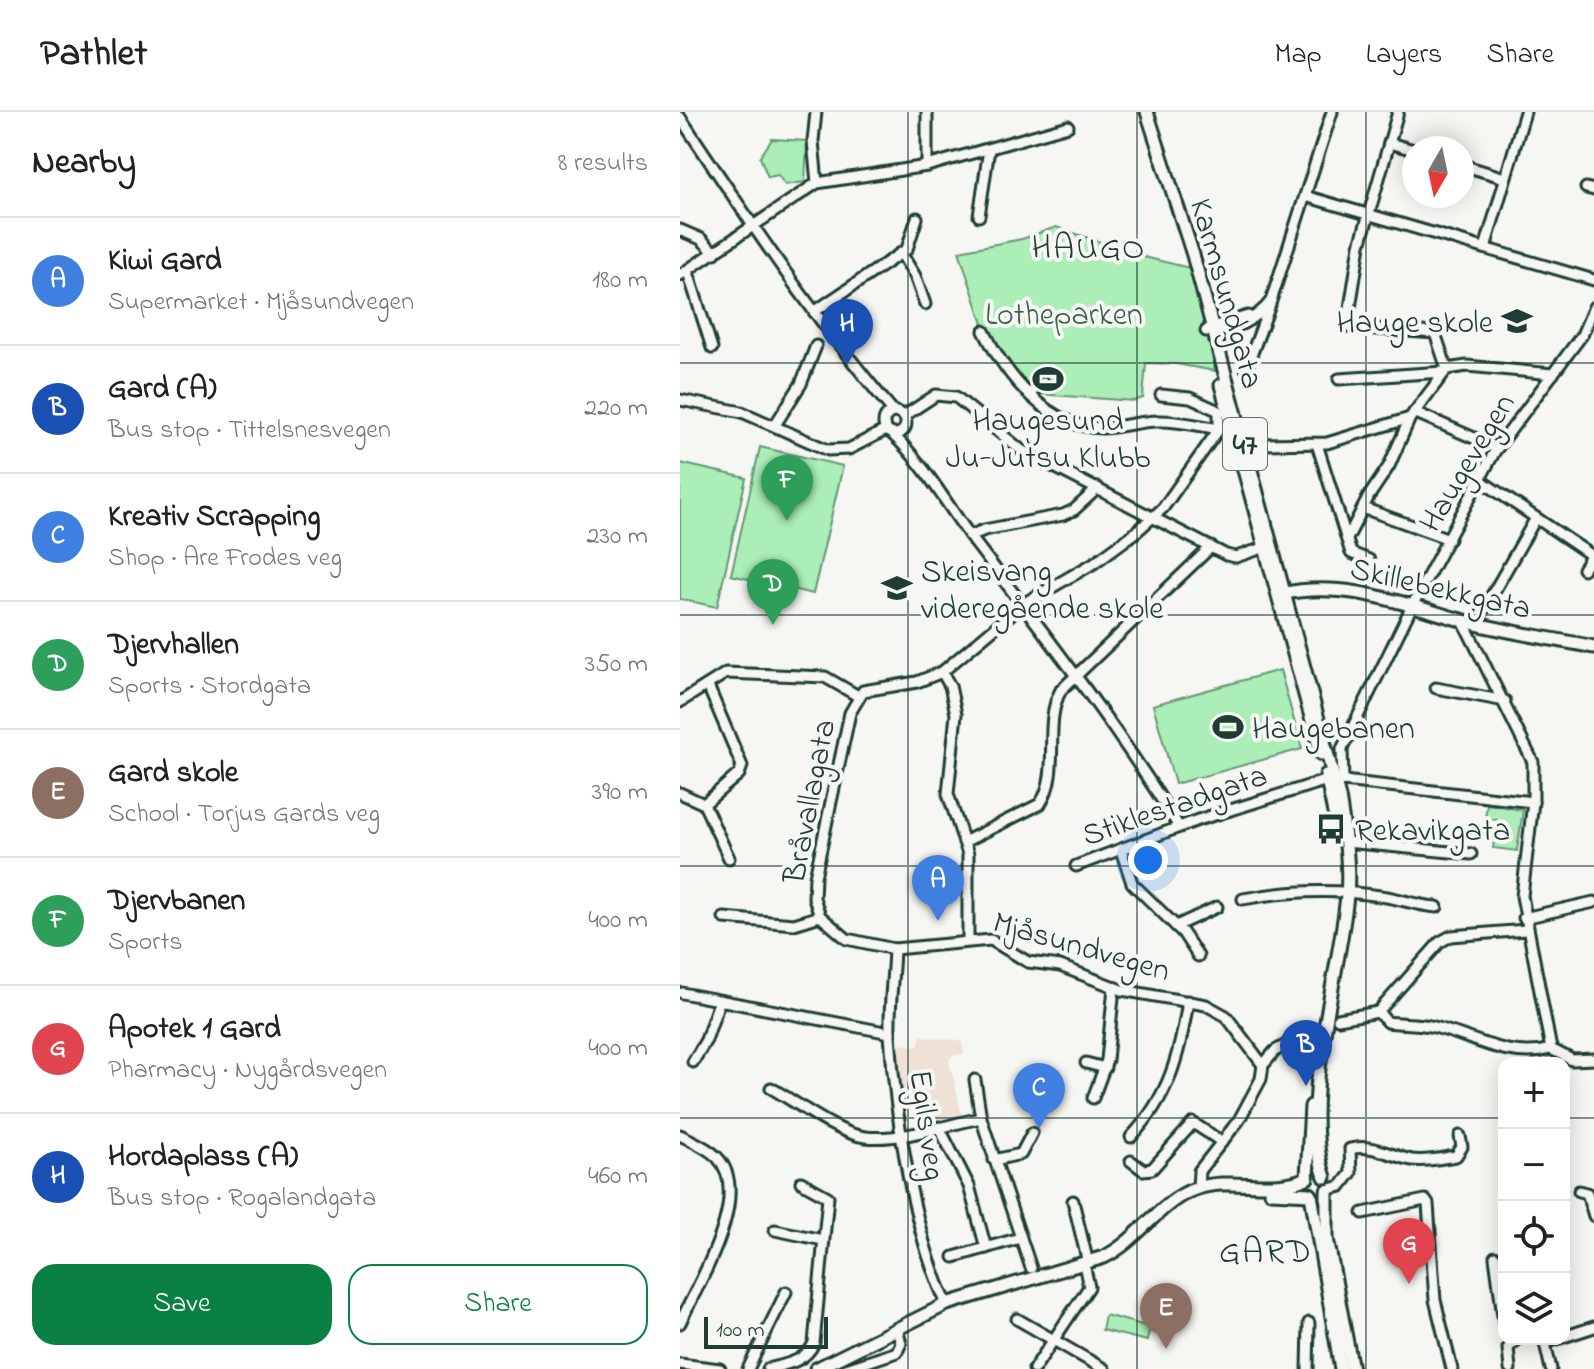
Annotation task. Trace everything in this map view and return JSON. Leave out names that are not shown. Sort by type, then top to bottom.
[{"type":"main road","name":"Karmsundgata","points":[[1140,112],[1211,329],[1263,548],[1280,594]]},
{"type":"main road","name":"Karmsundgata","points":[[1147,112],[1211,329],[1280,594],[1335,780],[1346,842],[1347,881]]},
{"type":"main road","name":"Skillebekkgata","points":[[1280,594],[1340,589],[1413,604],[1473,623],[1594,647]]},
{"type":"main road","name":"Karmsundgata","points":[[1335,780],[1347,881]]},
{"type":"main road","name":"47","points":[[1347,881],[1318,1086],[1318,1141],[1326,1184],[1327,1238],[1352,1369]]},
{"type":"main road","name":"47","points":[[1333,980],[1313,1078],[1305,1187],[1310,1194],[1341,1369]]},
{"type":"main road","points":[[816,1369],[947,1304],[1086,1263],[1123,1247],[1174,1202],[1205,1187],[1279,1186],[1318,1173],[1326,1184],[1319,1196],[1205,1187]]},
{"type":"street","points":[[816,112],[813,141],[817,183]]},
{"type":"street","points":[[927,112],[927,166]]},
{"type":"street","points":[[1246,369],[1332,112]]},
{"type":"street","points":[[1398,112],[1352,283],[1347,327],[1435,333],[1445,371]]},
{"type":"street","points":[[1485,248],[1525,112]]},
{"type":"street","points":[[680,117],[814,312],[890,414],[905,421]]},
{"type":"street","points":[[712,348],[684,274],[817,183],[927,166],[1068,126]]},
{"type":"street","points":[[1389,143],[1402,147]]},
{"type":"street","points":[[979,216],[989,149]]},
{"type":"street","points":[[1474,169],[1505,178]]},
{"type":"street","points":[[1305,196],[1594,280]]},
{"type":"street","points":[[814,312],[901,253],[912,241],[917,218]]},
{"type":"street","points":[[680,230],[701,239],[715,253]]},
{"type":"street","points":[[901,253],[915,276],[925,304]]},
{"type":"street","points":[[1211,329],[1255,316],[1271,301]]},
{"type":"street","name":"Haugevegen","points":[[1335,780],[1342,749],[1413,604],[1497,448],[1582,335],[1594,307]]},
{"type":"street","points":[[984,331],[998,358],[1047,412],[1092,427],[1159,421],[1219,429]]},
{"type":"street","points":[[775,425],[801,384],[816,346]]},
{"type":"street","points":[[1339,379],[1445,371],[1467,366],[1553,374]]},
{"type":"street","points":[[1347,539],[1389,466],[1412,415],[1445,371]]},
{"type":"street","points":[[1030,393],[1043,383]]},
{"type":"street","points":[[680,400],[725,407],[775,425],[817,447],[839,451],[889,432],[901,432],[905,421],[936,395],[956,397],[1001,437],[1211,547],[1236,557],[1263,548]]},
{"type":"street","name":"Karmsundgata","points":[[1161,395],[1190,398],[1219,411],[1219,429]]},
{"type":"street","points":[[889,432],[890,414]]},
{"type":"street","points":[[1255,444],[1341,441],[1412,415],[1497,448]]},
{"type":"street","points":[[905,421],[911,450]]},
{"type":"street","name":"Bråvallagata","points":[[820,916],[814,898],[815,877],[850,713],[858,696],[872,688],[917,682],[942,672],[1023,604],[1094,563],[1155,516],[1219,429]]},
{"type":"street","points":[[889,432],[911,450],[970,536],[1134,754],[1179,827]]},
{"type":"street","points":[[1317,444],[1351,553],[1369,560]]},
{"type":"street","points":[[1480,480],[1593,556],[1583,569]]},
{"type":"street","points":[[970,536],[984,530],[1063,515],[1085,502],[1098,488]]},
{"type":"street","points":[[1363,508],[1449,539]]},
{"type":"street","points":[[1536,518],[1473,623],[1477,646],[1533,762],[1533,802],[1523,875],[1524,918],[1551,1049]]},
{"type":"street","points":[[964,842],[1040,804],[1049,782],[1057,696],[1075,675],[1211,547]]},
{"type":"street","points":[[1473,623],[1477,646]]},
{"type":"street","points":[[942,672],[950,686],[956,714],[949,804],[970,867],[968,941]]},
{"type":"street","points":[[680,702],[726,673],[825,677],[858,696]]},
{"type":"street","points":[[704,804],[739,774],[742,766],[708,686]]},
{"type":"street","points":[[1436,688],[1505,701]]},
{"type":"street","points":[[1335,780],[1533,802]]},
{"type":"street","name":"Stiklestadgata","points":[[1076,866],[1179,827],[1335,780]]},
{"type":"street","points":[[680,793],[704,804],[729,858]]},
{"type":"street","points":[[1346,842],[1471,854]]},
{"type":"street","points":[[1121,850],[1132,883],[1176,926],[1198,956]]},
{"type":"street","points":[[1243,899],[1290,892],[1347,894],[1391,897],[1437,907]]},
{"type":"street","points":[[1524,918],[1594,902]]},
{"type":"street","points":[[1176,926],[1217,907]]},
{"type":"street","points":[[724,918],[794,924],[820,916]]},
{"type":"street","name":"Mjåsundvegen","points":[[820,916],[847,939],[894,949],[991,940],[1028,962],[1060,966],[1114,987],[1188,1001],[1220,1011],[1263,1065]]},
{"type":"street","points":[[1338,1019],[1378,1012],[1440,942],[1451,936],[1526,930]]},
{"type":"street","name":"Egils veg","points":[[894,949],[890,1033],[904,1134],[915,1206],[947,1304]]},
{"type":"street","points":[[1093,1098],[1105,1068],[1114,987]]},
{"type":"street","points":[[682,993],[890,1033]]},
{"type":"street","points":[[1131,1137],[1171,1080],[1188,1001]]},
{"type":"street","points":[[693,1062],[706,1040],[719,1002]]},
{"type":"street","points":[[1378,1012],[1387,1022],[1429,1025],[1478,1044],[1535,1054],[1551,1049],[1572,1060],[1594,1059]]},
{"type":"street","points":[[1205,1187],[1205,1163],[1257,1088],[1263,1065],[1275,1051],[1316,1032]]},
{"type":"street","points":[[1513,1050],[1515,1057]]},
{"type":"street","points":[[1086,1063],[1105,1068]]},
{"type":"street","points":[[975,1080],[981,1118],[1031,1268]]},
{"type":"street","points":[[771,1088],[856,1135],[904,1134],[981,1118]]},
{"type":"street","points":[[1131,1161],[1143,1170],[1152,1169],[1193,1123],[1200,1124],[1222,1142]]},
{"type":"street","points":[[939,1127],[969,1186],[986,1248]]},
{"type":"street","points":[[994,1160],[1021,1154],[1032,1133]]},
{"type":"street","points":[[680,1135],[716,1156],[728,1178],[727,1201],[711,1265],[680,1323]]},
{"type":"street","points":[[1326,1184],[1348,1178],[1352,1167],[1350,1149],[1365,1146],[1412,1160],[1429,1160],[1456,1156],[1462,1147],[1460,1136]]},
{"type":"street","points":[[768,1369],[804,1357],[814,1343],[828,1197],[801,1182]]},
{"type":"street","points":[[1579,1191],[1587,1193],[1594,1216]]},
{"type":"street","points":[[1363,1213],[1425,1200],[1428,1204],[1435,1300],[1452,1369]]},
{"type":"street","points":[[1034,1369],[1089,1287],[1073,1201]]},
{"type":"street","points":[[775,1230],[823,1240]]},
{"type":"street","points":[[954,1257],[1020,1238]]},
{"type":"street","points":[[1495,1257],[1498,1279]]},
{"type":"street","points":[[748,1369],[786,1292]]},
{"type":"street","points":[[1017,1319],[1104,1369]]},
{"type":"street","points":[[1308,1369],[1309,1323]]},
{"type":"street","points":[[1570,1334],[1594,1327]]},
{"type":"street","points":[[846,1369],[897,1352],[901,1343],[897,1330]]},
{"type":"street","points":[[1510,1345],[1510,1369]]},
{"type":"street","points":[[1545,1345],[1551,1369]]},
{"type":"street","points":[[680,1364],[720,1369]]},
{"type":"shaded area","points":[[921,1036],[962,1041],[964,1054],[953,1055],[949,1061],[962,1115],[926,1122],[920,1097],[913,1088],[903,1089],[898,1044],[918,1046]]},
{"type":"green space","points":[[772,139],[807,141],[805,182],[785,185],[778,175],[768,177],[760,157]]},
{"type":"green space","name":"Lotheparken","points":[[1056,227],[1144,257],[1190,268],[1204,314],[1215,371],[1176,364],[1146,363],[1143,398],[1134,401],[1038,394],[1023,387],[985,330],[959,251],[1022,239]]},
{"type":"green space","points":[[760,447],[843,466],[813,594],[731,575]]},
{"type":"green space","points":[[680,463],[746,478],[717,607],[680,599]]},
{"type":"green space","name":"Haugebanen","points":[[1280,670],[1302,749],[1175,784],[1153,705]]},
{"type":"green space","points":[[1487,804],[1523,810],[1517,851],[1493,848],[1497,820],[1485,818]]},
{"type":"green space","points":[[1105,1315],[1150,1327],[1147,1341],[1102,1330]]},
{"type":"place","name":"Hauge skole","points":[[1517,321]]},
{"type":"place","name":"Hordaplass (A)","points":[[847,365]]},
{"type":"place","name":"Haugesund Ju-Jutsu Klubb","points":[[1048,379]]},
{"type":"place","name":"Djervbanen","points":[[787,521]]},
{"type":"place","name":"Skeisvang videregående skole","points":[[897,588]]},
{"type":"place","name":"Djervhallen","points":[[773,625]]},
{"type":"place","name":"Haugebanen","points":[[1228,727]]},
{"type":"place","name":"Rekavikgata","points":[[1331,829]]},
{"type":"place","name":"Kiwi Gard","points":[[938,921]]},
{"type":"place","name":"Gard (A)","points":[[1306,1086]]},
{"type":"place","name":"Kreativ Scrapping","points":[[1039,1129]]},
{"type":"place","name":"Apotek 1 Gard","points":[[1409,1284]]},
{"type":"place","name":"Gard skole","points":[[1166,1349]]},
{"type":"district","name":"HAUGO","points":[[1089,246]]},
{"type":"district","name":"GARD","points":[[1266,1250]]}]
